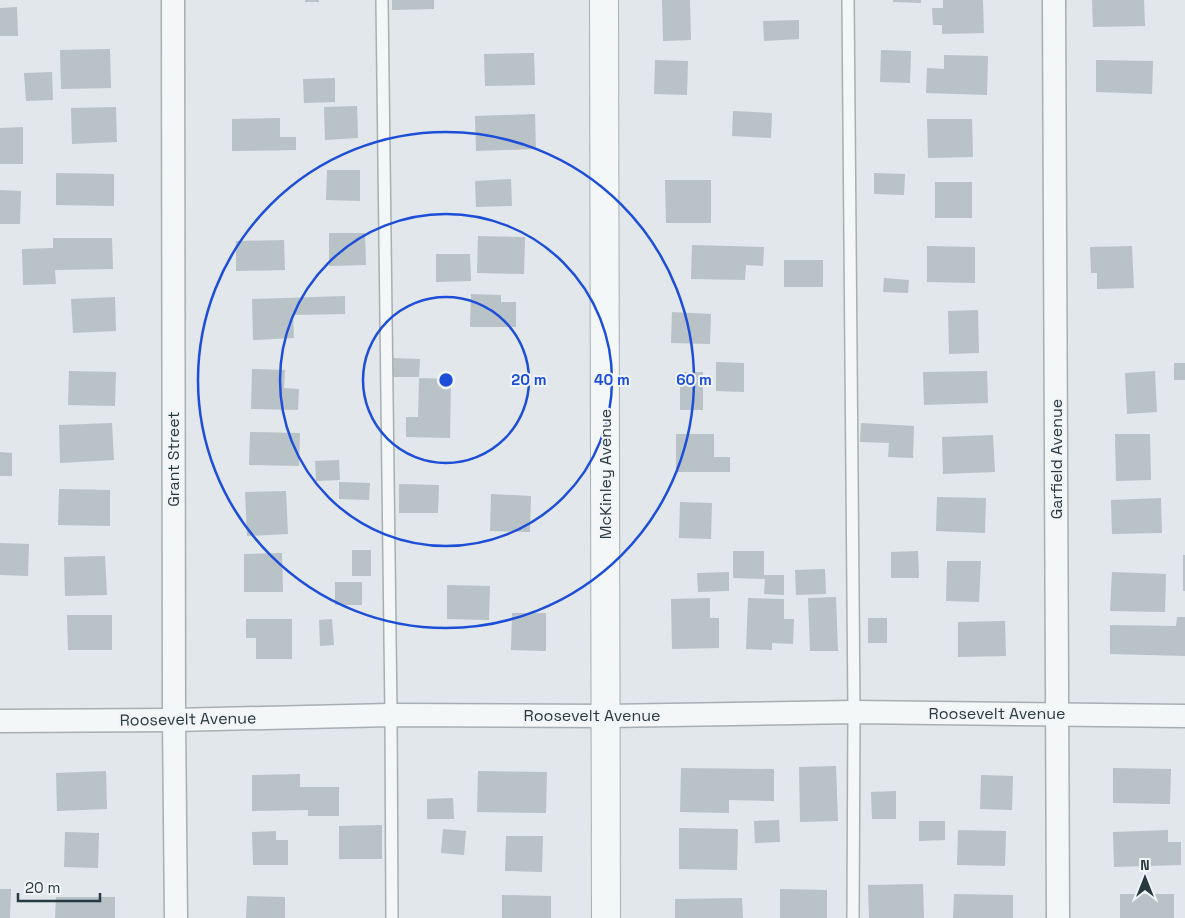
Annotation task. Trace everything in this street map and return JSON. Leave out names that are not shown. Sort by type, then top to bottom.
[{"type":"street","name":"Grant Street","points":[[172,0],[176,918]]},
{"type":"street","name":"McKinley Avenue","points":[[604,0],[606,918]]},
{"type":"street","name":"Garfield Avenue","points":[[1054,0],[1058,918]]},
{"type":"street","name":"Roosevelt Avenue","points":[[0,721],[174,720],[391,715],[606,716],[854,712],[1185,716]]},
{"type":"lane","points":[[382,0],[392,918]]},
{"type":"lane","points":[[848,0],[854,712],[853,918]]},
{"type":"building","points":[[305,0],[319,0],[319,2],[305,2]]},
{"type":"building","points":[[392,0],[434,0],[434,9],[392,10]]},
{"type":"building","points":[[662,0],[690,0],[691,40],[663,41]]},
{"type":"building","points":[[893,0],[921,0],[921,3],[893,2]]},
{"type":"building","points":[[943,0],[983,0],[984,33],[942,34],[942,25],[933,25],[932,8],[943,8]]},
{"type":"building","points":[[1092,0],[1144,0],[1145,26],[1093,27]]},
{"type":"building","points":[[17,7],[18,36],[0,36],[0,8]]},
{"type":"building","points":[[799,20],[799,39],[764,41],[763,21]]},
{"type":"building","points":[[110,49],[111,88],[61,89],[60,50]]},
{"type":"building","points":[[881,50],[911,51],[910,83],[880,82]]},
{"type":"building","points":[[534,53],[535,85],[485,86],[484,54]]},
{"type":"building","points":[[944,55],[988,56],[987,95],[926,93],[927,68],[944,69]]},
{"type":"building","points":[[655,60],[688,61],[687,95],[654,94]]},
{"type":"building","points":[[1096,60],[1153,61],[1152,94],[1096,92]]},
{"type":"building","points":[[52,72],[53,100],[26,101],[24,73]]},
{"type":"building","points":[[335,78],[335,102],[304,103],[303,79]]},
{"type":"building","points":[[357,106],[358,138],[325,140],[324,107]]},
{"type":"building","points":[[116,107],[117,142],[72,144],[71,108]]},
{"type":"building","points":[[733,111],[772,113],[771,138],[732,136]]},
{"type":"building","points":[[535,114],[536,149],[476,151],[475,116]]},
{"type":"building","points":[[280,118],[280,137],[296,137],[296,150],[232,151],[232,119]]},
{"type":"building","points":[[927,119],[972,119],[973,157],[928,158]]},
{"type":"building","points":[[23,127],[23,164],[0,164],[0,128]]},
{"type":"building","points":[[327,170],[360,170],[360,201],[326,200]]},
{"type":"building","points":[[56,173],[114,174],[114,206],[56,205]]},
{"type":"building","points":[[874,173],[905,174],[904,195],[874,194]]},
{"type":"building","points":[[511,179],[512,206],[476,207],[475,181]]},
{"type":"building","points":[[665,180],[711,180],[711,223],[666,223]]},
{"type":"building","points":[[935,182],[972,182],[972,218],[935,218]]},
{"type":"building","points":[[0,190],[21,191],[20,224],[0,224]]},
{"type":"building","points":[[329,233],[365,233],[366,265],[329,266]]},
{"type":"building","points":[[478,236],[525,237],[524,274],[477,273]]},
{"type":"building","points":[[53,238],[112,238],[113,269],[55,270],[56,284],[23,285],[22,249],[53,248]]},
{"type":"building","points":[[284,240],[285,270],[236,271],[236,241]]},
{"type":"building","points":[[692,245],[764,247],[763,266],[746,265],[745,280],[691,279]]},
{"type":"building","points":[[927,246],[975,247],[975,283],[927,282]]},
{"type":"building","points":[[1132,246],[1134,288],[1097,289],[1097,273],[1091,273],[1090,247]]},
{"type":"building","points":[[436,254],[470,254],[471,281],[436,282]]},
{"type":"building","points":[[784,260],[823,260],[823,287],[784,287]]},
{"type":"building","points":[[884,278],[909,280],[908,293],[883,292]]},
{"type":"building","points":[[471,294],[501,295],[501,302],[516,302],[516,327],[470,327]]},
{"type":"building","points":[[345,296],[345,314],[293,315],[294,338],[253,340],[252,299]]},
{"type":"building","points":[[115,297],[116,331],[73,333],[71,299]]},
{"type":"building","points":[[978,310],[979,353],[949,354],[948,311]]},
{"type":"building","points":[[672,312],[711,314],[710,344],[671,343]]},
{"type":"building","points":[[392,358],[420,359],[419,377],[391,377]]},
{"type":"building","points":[[716,362],[744,363],[744,392],[716,391]]},
{"type":"building","points":[[1174,363],[1185,363],[1185,380],[1174,380]]},
{"type":"building","points":[[252,369],[285,370],[284,388],[299,389],[298,410],[251,409]]},
{"type":"building","points":[[69,371],[116,372],[115,406],[68,405]]},
{"type":"building","points":[[987,371],[988,403],[924,405],[923,372]]},
{"type":"building","points":[[1155,371],[1157,412],[1127,414],[1125,373]]},
{"type":"building","points":[[680,372],[703,372],[703,410],[680,410]]},
{"type":"building","points":[[419,378],[451,379],[450,438],[406,437],[406,417],[418,417]]},
{"type":"building","points":[[112,423],[114,460],[60,463],[59,425]]},
{"type":"building","points":[[861,423],[914,426],[913,458],[888,457],[889,443],[860,442]]},
{"type":"building","points":[[250,432],[300,433],[299,466],[249,465]]},
{"type":"building","points":[[676,434],[714,434],[714,457],[730,457],[730,472],[676,472]]},
{"type":"building","points":[[1115,434],[1150,434],[1151,480],[1116,481]]},
{"type":"building","points":[[993,435],[995,472],[943,474],[942,437]]},
{"type":"building","points":[[0,452],[12,453],[12,476],[0,476]]},
{"type":"building","points":[[339,460],[340,480],[316,481],[315,461]]},
{"type":"building","points":[[339,482],[370,483],[369,500],[339,499]]},
{"type":"building","points":[[399,484],[439,485],[438,513],[399,513]]},
{"type":"building","points":[[59,489],[110,490],[110,526],[58,525]]},
{"type":"building","points":[[286,491],[288,534],[247,536],[245,492]]},
{"type":"building","points":[[491,494],[531,496],[530,532],[490,531]]},
{"type":"building","points":[[937,497],[986,498],[985,533],[936,531]]},
{"type":"building","points":[[1161,498],[1162,533],[1112,534],[1111,500]]},
{"type":"building","points":[[680,502],[712,503],[711,539],[679,538]]},
{"type":"building","points":[[0,543],[29,544],[28,576],[0,575]]},
{"type":"building","points":[[352,550],[371,550],[371,576],[352,576]]},
{"type":"building","points":[[733,551],[764,551],[764,575],[784,575],[784,595],[764,594],[765,579],[733,578]]},
{"type":"building","points":[[918,551],[919,578],[891,578],[891,552]]},
{"type":"building","points":[[282,553],[283,592],[244,592],[244,554]]},
{"type":"building","points":[[1183,555],[1185,555],[1185,591],[1183,591]]},
{"type":"building","points":[[105,556],[107,595],[65,596],[64,557]]},
{"type":"building","points":[[947,561],[981,561],[979,602],[946,601]]},
{"type":"building","points":[[825,569],[826,594],[796,595],[795,570]]},
{"type":"building","points":[[729,572],[729,591],[698,592],[697,573]]},
{"type":"building","points":[[1112,572],[1166,574],[1165,612],[1110,611]]},
{"type":"building","points":[[335,582],[362,582],[362,605],[335,605]]},
{"type":"building","points":[[447,585],[490,586],[489,620],[447,619]]},
{"type":"building","points":[[836,597],[838,651],[810,651],[808,598]]},
{"type":"building","points":[[710,598],[710,618],[719,618],[719,648],[672,649],[671,599]]},
{"type":"building","points":[[748,598],[784,599],[784,619],[794,619],[793,644],[772,643],[772,650],[746,649]]},
{"type":"building","points":[[512,613],[546,613],[546,651],[511,650]]},
{"type":"building","points":[[67,615],[112,615],[112,650],[68,650]]},
{"type":"building","points":[[1177,617],[1185,617],[1185,656],[1110,654],[1110,625],[1176,626]]},
{"type":"building","points":[[868,618],[887,618],[887,643],[868,643]]},
{"type":"building","points":[[246,619],[292,619],[292,659],[256,659],[256,638],[246,638]]},
{"type":"building","points":[[332,619],[334,645],[320,646],[319,620]]},
{"type":"building","points":[[1005,621],[1006,656],[958,657],[958,622]]},
{"type":"building","points":[[836,766],[838,821],[800,822],[799,767]]},
{"type":"building","points":[[681,768],[774,769],[774,801],[729,800],[729,813],[680,812]]},
{"type":"building","points":[[1113,768],[1171,769],[1170,804],[1113,803]]},
{"type":"building","points":[[106,771],[107,809],[57,811],[56,773]]},
{"type":"building","points":[[478,771],[547,772],[546,813],[477,812]]},
{"type":"building","points":[[300,774],[300,787],[339,787],[339,816],[308,816],[308,810],[252,811],[252,775]]},
{"type":"building","points":[[981,775],[1013,776],[1012,810],[980,809]]},
{"type":"building","points":[[896,791],[896,819],[872,819],[871,792]]},
{"type":"building","points":[[453,798],[454,819],[427,819],[427,799]]},
{"type":"building","points":[[779,820],[780,842],[755,843],[754,821]]},
{"type":"building","points":[[919,821],[945,821],[945,840],[919,841]]},
{"type":"building","points":[[382,825],[382,859],[339,859],[339,826]]},
{"type":"building","points":[[679,828],[738,829],[737,870],[679,869]]},
{"type":"building","points":[[443,829],[466,831],[464,855],[441,853]]},
{"type":"building","points":[[958,830],[1006,831],[1005,866],[957,865]]},
{"type":"building","points":[[1168,830],[1168,842],[1181,842],[1181,865],[1114,867],[1113,832]]},
{"type":"building","points":[[276,831],[276,840],[288,840],[288,865],[253,865],[252,832]]},
{"type":"building","points":[[65,832],[99,833],[98,868],[64,867]]},
{"type":"building","points":[[506,836],[543,836],[542,872],[505,871]]},
{"type":"building","points":[[923,884],[924,918],[869,918],[868,885]]},
{"type":"building","points":[[0,889],[11,889],[10,918],[0,918]]},
{"type":"building","points":[[780,889],[827,890],[827,918],[780,918]]},
{"type":"building","points":[[954,894],[1013,895],[1013,918],[953,918]]},
{"type":"building","points":[[1120,894],[1174,894],[1174,918],[1120,918]]},
{"type":"building","points":[[502,895],[551,896],[551,918],[502,918]]},
{"type":"building","points":[[247,896],[285,897],[285,918],[246,918]]},
{"type":"building","points":[[56,897],[115,897],[115,918],[55,918]]},
{"type":"building","points":[[742,898],[743,918],[675,918],[675,899]]}]
